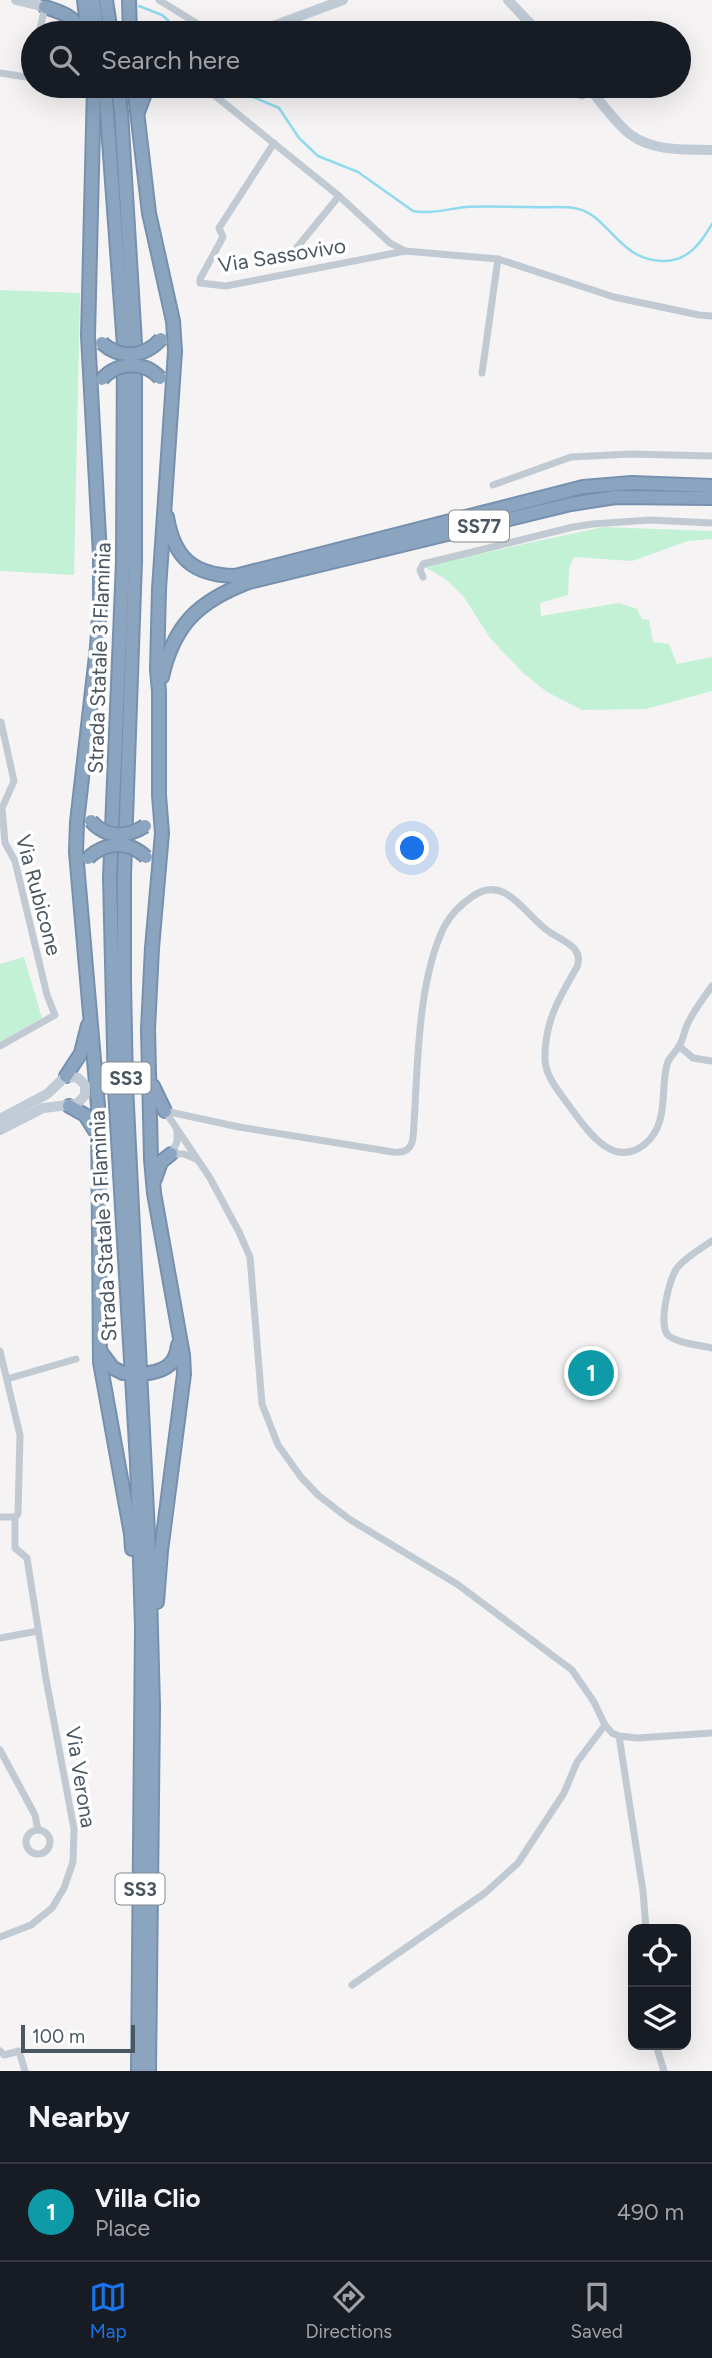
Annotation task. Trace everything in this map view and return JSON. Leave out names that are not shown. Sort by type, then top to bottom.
[{"type":"highway","points":[[41,6],[58,0]]},
{"type":"highway","points":[[84,0],[85,21]]},
{"type":"highway","points":[[93,0],[96,21]]},
{"type":"highway","points":[[106,0],[109,21]]},
{"type":"highway","points":[[41,6],[61,12],[76,21]]},
{"type":"highway","points":[[94,98],[88,336],[100,555],[100,602],[79,800],[77,872],[99,1139],[100,1367],[131,1534],[136,1662],[148,1707]]},
{"type":"highway","name":"Strada Statale 3 Flaminia","points":[[106,98],[124,346],[122,563],[110,877],[115,1088],[148,1707],[138,2071]]},
{"type":"highway","name":"Strada Statale 3 Flaminia","points":[[119,98],[135,343],[135,561],[124,876],[124,990],[126,1086],[146,1462],[149,2071]]},
{"type":"highway","points":[[135,98],[149,213],[173,321],[176,351],[159,589],[157,670],[162,833],[152,948],[149,1070],[154,1193],[184,1374],[160,1558],[148,1707]]},
{"type":"highway","points":[[137,116],[144,98]]},
{"type":"highway","points":[[89,300],[96,333],[102,343],[120,354],[138,354],[152,348],[161,339],[168,323],[169,306]]},
{"type":"highway","points":[[92,410],[102,379],[113,370],[131,365],[149,368],[160,378],[166,385],[171,405]]},
{"type":"highway","name":"SS77","points":[[165,507],[170,535],[177,551],[194,567],[219,575],[235,576],[583,487],[632,483],[712,486]]},
{"type":"highway","name":"SS77","points":[[159,691],[168,653],[178,633],[199,609],[224,592],[249,582],[571,504],[617,497],[712,498]]},
{"type":"highway","points":[[79,800],[91,821],[100,829],[114,834],[129,834],[145,826],[157,809],[159,795]]},
{"type":"highway","points":[[77,872],[88,858],[102,848],[121,845],[133,847],[146,857],[158,875]]},
{"type":"highway","points":[[66,1076],[85,1043],[90,1007]]},
{"type":"highway","points":[[149,1070],[156,1096],[165,1111]]},
{"type":"highway","points":[[69,1106],[89,1119],[99,1139]]},
{"type":"highway","points":[[154,1193],[159,1165],[171,1154]]},
{"type":"highway","points":[[149,1373],[165,1369],[174,1361],[179,1334]]},
{"type":"highway","points":[[100,1348],[113,1368],[123,1373]]},
{"type":"main road","points":[[16,0],[41,6]]},
{"type":"main road","points":[[286,21],[343,0]]},
{"type":"main road","points":[[508,0],[528,21]]},
{"type":"main road","points":[[598,98],[630,134],[646,143],[665,149],[712,150]]},
{"type":"main road","points":[[0,1119],[49,1093],[66,1076],[80,1079],[86,1088],[82,1101],[69,1106],[43,1108],[0,1130]]},
{"type":"street","points":[[159,0],[193,21]]},
{"type":"street","points":[[40,21],[41,6]]},
{"type":"street","points":[[0,73],[21,76]]},
{"type":"street","name":"Via Sassovivo","points":[[217,98],[339,196],[390,243],[405,251]]},
{"type":"street","name":"Via Sassovivo","points":[[274,144],[219,228],[223,237],[200,283],[226,286],[405,251],[498,259],[614,297],[712,316]]},
{"type":"street","name":"Via Sassovivo","points":[[290,256],[339,196]]},
{"type":"street","points":[[482,373],[498,259]]},
{"type":"street","points":[[493,485],[571,457],[592,454],[712,456]]},
{"type":"street","points":[[423,578],[420,570],[423,564],[573,527],[621,521],[712,523]]},
{"type":"street","name":"Via Rubicone","points":[[0,1046],[55,1015],[47,995],[15,861],[5,843],[2,808],[14,780],[1,722]]},
{"type":"street","points":[[165,1111],[239,1127],[406,1152],[410,1149],[413,1138],[424,994],[430,968],[444,928],[451,917],[461,905],[485,890],[495,889],[512,896],[535,920],[578,952],[580,959],[577,967],[553,1010],[544,1056],[546,1070],[551,1081],[596,1141],[612,1150],[636,1150],[650,1140],[661,1115],[669,1058],[679,1046],[689,1020],[712,986]]},
{"type":"street","points":[[679,1046],[693,1058],[712,1061]]},
{"type":"street","points":[[165,1111],[200,1161],[250,1257],[261,1400],[272,1433],[287,1460],[309,1486],[333,1508],[457,1584],[572,1670],[612,1733],[619,1736],[663,1737],[712,1733]]},
{"type":"street","points":[[176,1128],[177,1142],[171,1154],[188,1155],[200,1161]]},
{"type":"street","points":[[712,1241],[676,1270],[663,1324],[672,1338],[712,1348]]},
{"type":"street","points":[[0,1350],[20,1435],[19,1514],[15,1517],[0,1517]]},
{"type":"street","points":[[7,1379],[76,1359]]},
{"type":"street","name":"Via Verona","points":[[0,1937],[31,1925],[51,1908],[64,1888],[73,1862],[74,1829],[27,1558],[15,1548],[15,1517]]},
{"type":"street","points":[[0,1638],[38,1631]]},
{"type":"street","points":[[352,1985],[485,1892],[518,1863],[564,1793],[578,1762],[605,1725]]},
{"type":"street","points":[[619,1736],[646,1924]]},
{"type":"street","points":[[0,1750],[35,1815],[38,1830]]},
{"type":"street","points":[[658,2050],[664,2071]]},
{"type":"street","points":[[0,2052],[19,2052],[25,2071]]},
{"type":"green space","points":[[0,290],[80,293],[74,575],[0,571]]},
{"type":"green space","points":[[603,527],[712,531],[712,539],[688,541],[632,561],[574,557],[569,569],[568,595],[540,603],[541,616],[619,603],[637,609],[642,619],[649,620],[653,642],[669,644],[677,664],[712,657],[712,691],[646,709],[582,710],[547,692],[523,673],[490,638],[464,597],[447,580],[423,566]]},
{"type":"green space","points":[[24,957],[42,1018],[0,1042],[0,964]]},
{"type":"waterway","points":[[139,6],[162,15],[169,21]]},
{"type":"waterway","points":[[255,98],[279,108],[299,138],[318,156],[358,172],[413,211],[433,212],[466,207],[574,208],[596,218],[624,246],[635,253],[648,259],[664,261],[680,258],[693,250],[712,224]]},
{"type":"place","name":"Villa Clio","points":[[591,1373]]}]
